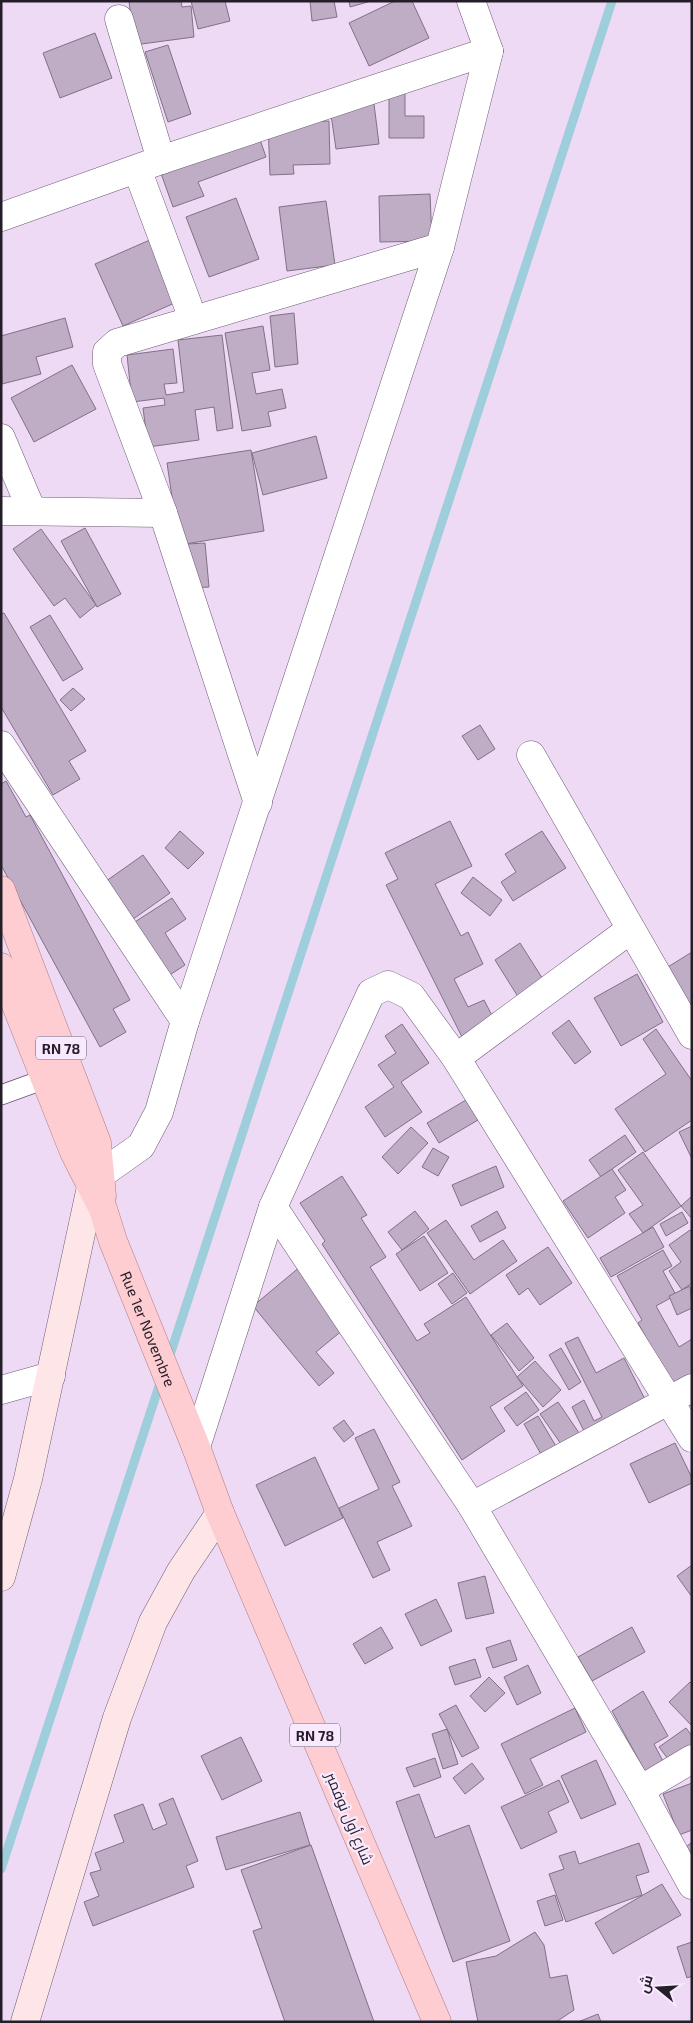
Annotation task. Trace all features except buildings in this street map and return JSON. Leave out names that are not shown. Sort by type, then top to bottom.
[{"type":"main road","name":"RN 78","points":[[1,890],[97,1142],[98,1191]]},
{"type":"main road","name":"RN 78","points":[[1,967],[74,1152],[98,1191]]},
{"type":"main road","name":"Rue 1er Novembre","points":[[98,1191],[113,1241],[196,1447]]},
{"type":"main road","name":"شارع أول نوفمبر","points":[[196,1447],[220,1513],[437,2022]]},
{"type":"street","points":[[1,1577],[28,1479],[51,1376],[98,1191],[141,1146],[159,1112],[185,1021],[440,247],[489,51],[471,1]]},
{"type":"street","points":[[119,19],[149,164],[193,319]]},
{"type":"street","points":[[1,217],[149,164],[489,51]]},
{"type":"street","points":[[258,803],[163,513],[107,364],[107,352],[117,343],[193,319],[440,247]]},
{"type":"street","points":[[1,438],[32,511]]},
{"type":"street","points":[[1,511],[163,513]]},
{"type":"street","points":[[1,745],[185,1021]]},
{"type":"street","points":[[531,755],[692,1035]]},
{"type":"street","points":[[456,1058],[631,929]]},
{"type":"street","points":[[196,1447],[272,1207],[371,993],[388,985],[411,996],[456,1058],[692,1438]]},
{"type":"street","points":[[272,1207],[472,1506],[640,1790],[692,1885]]},
{"type":"street","points":[[1,1390],[51,1376]]},
{"type":"street","points":[[472,1506],[692,1388]]},
{"type":"street","points":[[25,2022],[117,1718],[150,1630],[181,1571],[220,1513]]},
{"type":"street","points":[[640,1790],[692,1759]]},
{"type":"lane","points":[[1,1095],[45,1079]]},
{"type":"waterway","points":[[168,1361],[612,1]]},
{"type":"waterway","points":[[1,1869],[161,1380]]}]
